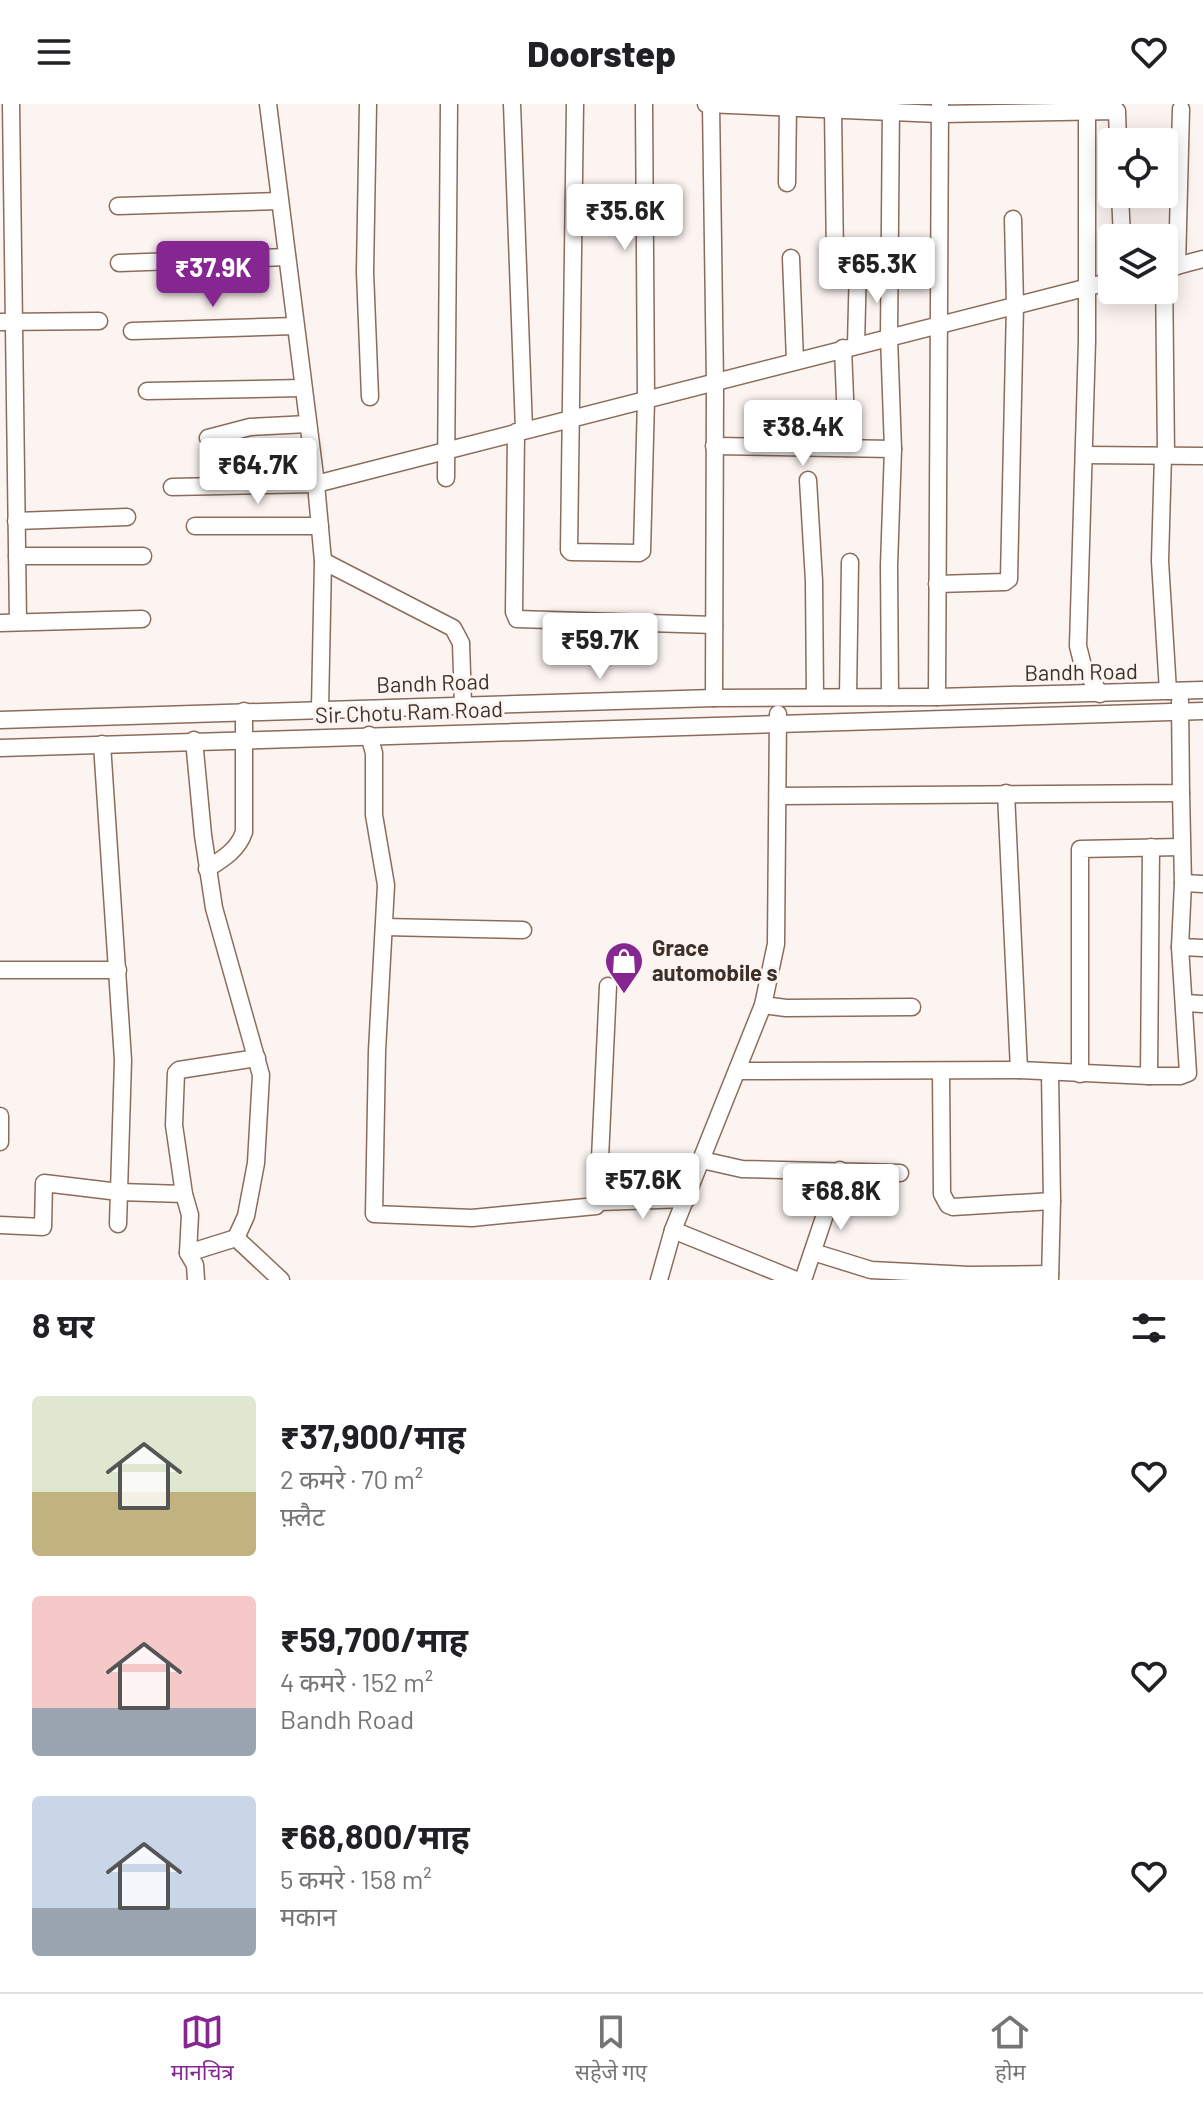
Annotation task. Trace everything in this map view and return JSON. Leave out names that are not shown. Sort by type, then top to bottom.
[{"type":"street","points":[[11,104],[7,322],[18,622]]},
{"type":"street","points":[[268,104],[320,526],[323,561],[320,708]]},
{"type":"street","points":[[368,104],[365,272],[370,397]]},
{"type":"street","points":[[446,478],[449,104]]},
{"type":"street","points":[[512,104],[520,431],[514,612],[517,619],[714,625]]},
{"type":"street","points":[[575,104],[569,551],[641,553],[646,400],[644,104]]},
{"type":"street","points":[[714,698],[715,384],[709,104],[833,109],[1053,108],[1087,112],[1117,111],[1118,128]]},
{"type":"street","points":[[787,183],[788,106]]},
{"type":"street","points":[[890,697],[889,566],[893,449],[889,337],[891,107]]},
{"type":"street","points":[[833,109],[835,258]]},
{"type":"street","points":[[937,697],[939,109]]},
{"type":"street","points":[[1172,224],[1181,109]]},
{"type":"street","points":[[1087,112],[1084,455],[1078,646],[1083,666],[1100,694]]},
{"type":"street","points":[[118,206],[280,201]]},
{"type":"street","points":[[937,584],[1008,581],[1015,305],[1013,219]]},
{"type":"street","points":[[119,263],[287,257]]},
{"type":"street","points":[[791,258],[795,361]]},
{"type":"street","points":[[1178,265],[1203,259]]},
{"type":"street","points":[[847,448],[850,347],[858,264]]},
{"type":"street","points":[[172,487],[316,484],[1098,284]]},
{"type":"street","points":[[737,1071],[1019,1070],[1149,1076],[1188,1073],[1196,1047],[1185,1003],[1180,947],[1183,883],[1180,712],[1174,691],[1160,561],[1167,304]]},
{"type":"street","points":[[7,322],[99,321]]},
{"type":"street","points":[[132,331],[295,326]]},
{"type":"street","points":[[147,391],[303,388]]},
{"type":"street","points":[[208,438],[250,427],[308,424]]},
{"type":"street","points":[[714,446],[893,449]]},
{"type":"street","points":[[1084,455],[1203,456]]},
{"type":"street","points":[[808,480],[814,581],[815,697]]},
{"type":"street","points":[[16,521],[127,517]]},
{"type":"street","points":[[195,526],[320,526]]},
{"type":"street","points":[[17,556],[143,556]]},
{"type":"street","points":[[323,561],[453,628],[461,643],[463,704]]},
{"type":"street","points":[[848,697],[850,562]]},
{"type":"street","points":[[0,623],[142,619]]},
{"type":"street","name":"Bandh Road","points":[[0,720],[463,704],[1203,690]]},
{"type":"street","points":[[659,1280],[673,1230],[763,1005],[776,944],[778,698]]},
{"type":"street","points":[[424,706],[424,733]]},
{"type":"street","points":[[207,869],[232,852],[244,832],[244,711]]},
{"type":"street","name":"Sir Chotu Ram Road","points":[[0,748],[1203,711]]},
{"type":"street","points":[[369,735],[374,753],[374,815],[386,877],[373,1213],[438,1218],[505,1216],[592,1207],[598,1202],[687,1199]]},
{"type":"street","points":[[188,1253],[236,1238],[246,1216],[256,1163],[262,1085],[217,921],[207,869],[194,740]]},
{"type":"street","points":[[102,744],[123,1060],[118,1224]]},
{"type":"street","points":[[1006,793],[1019,1070]]},
{"type":"street","points":[[779,796],[1181,793]]},
{"type":"street","points":[[1080,1074],[1079,851],[1084,847],[1181,847]]},
{"type":"street","points":[[1149,1076],[1151,847]]},
{"type":"street","points":[[1183,883],[1203,884]]},
{"type":"street","points":[[384,927],[523,930]]},
{"type":"street","points":[[1180,947],[1203,948]]},
{"type":"street","points":[[0,970],[118,970]]},
{"type":"street","points":[[598,1202],[608,986]]},
{"type":"street","points":[[1185,1003],[1203,1004]]},
{"type":"street","points":[[763,1005],[786,1008],[912,1007]]},
{"type":"street","points":[[196,1280],[195,1265],[188,1253],[190,1215],[174,1125],[176,1073],[179,1070],[257,1058]]},
{"type":"street","points":[[941,1072],[942,1194],[948,1205],[1052,1201]]},
{"type":"street","points":[[813,1252],[871,1270],[1050,1277],[1050,1073]]},
{"type":"street","points":[[0,1116],[0,1142]]},
{"type":"street","points":[[702,1160],[742,1169],[900,1173]]},
{"type":"street","points":[[803,1280],[840,1170]]},
{"type":"street","points":[[0,1225],[43,1227],[44,1183],[119,1192],[184,1194]]},
{"type":"street","points":[[673,1230],[796,1280]]},
{"type":"street","points":[[236,1238],[281,1280]]},
{"type":"place","name":"Grace automobile s","points":[[624,995]]}]
